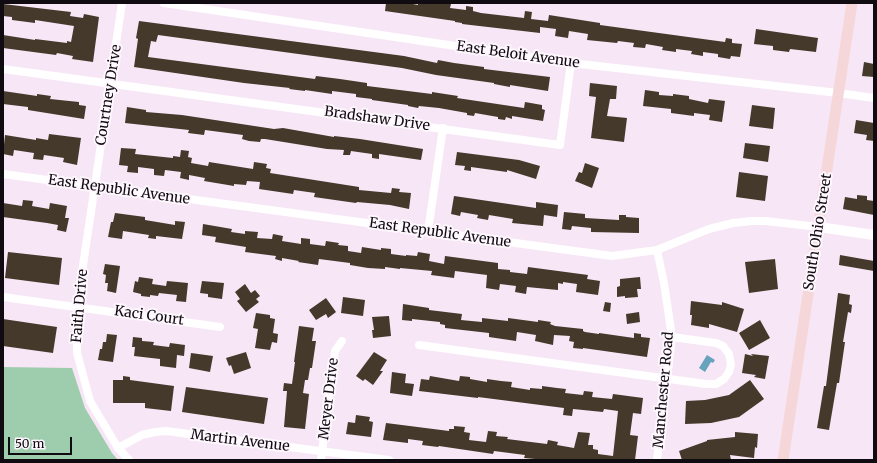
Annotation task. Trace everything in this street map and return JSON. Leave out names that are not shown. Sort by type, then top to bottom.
[{"type":"main road","name":"South Ohio Street","points":[[783,460],[852,3]]},
{"type":"street","name":"Courtney Drive","points":[[95,187],[122,3]]},
{"type":"street","name":"East Beloit Avenue","points":[[164,3],[571,63],[874,98]]},
{"type":"street","name":"Bradshaw Drive","points":[[3,68],[560,145],[571,63]]},
{"type":"street","points":[[428,231],[442,128]]},
{"type":"street","name":"East Republic Avenue","points":[[3,174],[612,256],[657,250],[709,229],[733,223],[752,221],[819,227],[874,235]]},
{"type":"street","name":"Faith Drive","points":[[95,187],[77,306],[76,353],[90,401],[118,448],[129,460]]},
{"type":"street","name":"Manchester Road","points":[[657,250],[664,283],[672,337],[657,460]]},
{"type":"street","name":"Kaci Court","points":[[3,296],[220,327]]},
{"type":"street","points":[[419,345],[706,384],[716,384],[724,379],[729,372],[731,365],[729,354],[723,346],[716,343],[672,337]]},
{"type":"street","name":"Meyer Drive","points":[[321,460],[334,351],[342,341]]},
{"type":"street","name":"Martin Avenue","points":[[118,448],[142,435],[166,431],[389,460]]},
{"type":"green space","points":[[3,367],[72,368],[85,408],[112,453],[118,460],[3,460]]},
{"type":"water","points":[[707,355],[715,360],[713,363],[711,362],[705,372],[699,368]]},
{"type":"building","points":[[386,3],[408,3],[418,5],[418,3],[446,3],[451,4],[450,8],[466,10],[466,6],[473,7],[473,11],[481,13],[524,18],[525,11],[532,12],[531,19],[548,21],[549,15],[600,23],[600,25],[725,42],[726,38],[732,39],[732,43],[742,44],[740,57],[731,56],[730,59],[718,57],[718,54],[703,52],[703,56],[691,54],[692,51],[676,49],[676,52],[662,50],[663,47],[646,44],[645,48],[633,47],[634,43],[587,40],[588,34],[569,31],[568,38],[555,36],[556,29],[540,27],[540,33],[462,24],[455,21],[385,11]]},
{"type":"building","points":[[3,4],[71,12],[70,16],[83,18],[84,14],[99,17],[93,62],[72,59],[73,56],[57,53],[56,55],[3,48],[3,35],[35,40],[67,43],[67,41],[71,42],[74,26],[35,20],[35,23],[12,20],[12,17],[3,16]]},
{"type":"building","points":[[139,21],[404,56],[437,63],[438,60],[484,67],[484,69],[550,77],[548,91],[510,85],[510,87],[402,68],[158,35],[156,42],[151,41],[148,57],[315,79],[316,76],[340,79],[367,83],[367,86],[432,94],[432,92],[458,96],[457,98],[524,108],[525,102],[542,105],[542,109],[545,110],[543,121],[512,116],[512,119],[506,117],[505,120],[498,119],[498,117],[475,113],[474,116],[467,115],[467,113],[439,108],[419,106],[418,108],[408,105],[372,100],[356,97],[356,94],[332,91],[332,94],[305,91],[134,67]]},
{"type":"building","points":[[756,29],[818,38],[816,52],[790,49],[789,52],[773,50],[773,46],[754,44]]},
{"type":"building","points":[[864,62],[874,64],[874,77],[862,76]]},
{"type":"building","points":[[590,83],[617,86],[616,99],[610,99],[607,116],[627,118],[624,142],[591,138],[596,97],[589,96]]},
{"type":"building","points":[[645,90],[659,92],[659,95],[673,96],[673,94],[689,96],[689,99],[708,103],[709,99],[725,101],[722,122],[709,120],[710,115],[694,113],[694,116],[671,113],[671,109],[643,106]]},
{"type":"building","points":[[3,91],[37,96],[37,94],[51,96],[50,99],[79,102],[79,105],[86,106],[84,119],[28,110],[28,107],[3,104]]},
{"type":"building","points":[[752,105],[775,108],[773,129],[749,126]]},
{"type":"building","points":[[127,107],[146,110],[146,112],[182,115],[274,129],[283,128],[334,137],[360,139],[423,149],[421,160],[379,154],[379,159],[372,158],[372,154],[351,151],[350,155],[343,155],[344,150],[327,149],[265,139],[261,139],[260,142],[249,141],[242,139],[243,135],[205,130],[204,135],[188,133],[189,130],[125,123]]},
{"type":"building","points":[[856,120],[874,123],[874,141],[866,140],[867,135],[854,133]]},
{"type":"building","points":[[49,134],[81,138],[77,165],[63,162],[64,158],[44,155],[43,160],[33,159],[34,153],[14,150],[13,156],[3,154],[5,135],[36,140],[36,138],[48,140]]},
{"type":"building","points":[[745,143],[770,146],[768,162],[743,158]]},
{"type":"building","points":[[121,148],[136,149],[135,154],[173,158],[173,156],[180,157],[181,150],[189,151],[188,157],[192,158],[191,163],[208,166],[209,162],[253,169],[254,162],[267,164],[266,168],[271,169],[270,173],[359,187],[359,190],[391,193],[392,188],[400,189],[399,192],[411,193],[409,209],[390,205],[356,203],[314,197],[315,193],[294,190],[293,194],[259,189],[260,182],[247,181],[246,185],[234,184],[234,186],[204,181],[205,178],[189,175],[189,180],[180,178],[181,172],[165,170],[164,176],[154,175],[154,169],[138,167],[138,173],[127,172],[128,166],[119,165]]},
{"type":"building","points":[[457,152],[519,160],[540,166],[536,179],[507,170],[507,172],[471,167],[471,171],[464,170],[465,166],[455,165]]},
{"type":"building","points":[[585,163],[599,168],[592,188],[575,181],[579,172],[582,173]]},
{"type":"building","points":[[739,172],[768,176],[765,201],[736,197]]},
{"type":"building","points":[[857,195],[867,196],[867,200],[874,201],[874,215],[843,209],[845,197],[857,199]]},
{"type":"building","points":[[454,196],[536,208],[536,202],[558,205],[557,217],[544,215],[543,226],[512,223],[513,219],[489,215],[488,220],[477,218],[478,215],[461,212],[460,216],[451,214]]},
{"type":"building","points":[[23,200],[33,201],[32,206],[49,209],[50,203],[67,206],[65,218],[69,218],[66,232],[57,230],[58,225],[3,217],[3,203],[22,206]]},
{"type":"building","points":[[564,212],[585,214],[585,218],[619,220],[619,215],[626,215],[626,217],[639,218],[639,233],[591,232],[591,228],[572,226],[571,230],[562,229]]},
{"type":"building","points":[[115,213],[145,217],[145,220],[175,225],[175,221],[185,222],[182,239],[156,236],[156,239],[148,238],[149,235],[123,231],[122,239],[108,237],[111,222],[113,222]]},
{"type":"building","points":[[203,224],[232,229],[231,232],[245,234],[245,231],[258,232],[257,238],[272,239],[273,234],[283,236],[282,241],[301,244],[301,238],[310,239],[310,244],[325,246],[326,241],[339,243],[338,245],[348,246],[348,251],[361,253],[362,247],[381,250],[381,248],[391,249],[391,254],[406,256],[417,256],[418,252],[430,254],[429,261],[444,264],[445,256],[498,263],[498,269],[510,270],[510,272],[527,274],[528,267],[588,275],[587,279],[600,281],[598,295],[576,292],[577,284],[563,282],[563,284],[558,283],[558,290],[527,287],[526,294],[515,292],[516,286],[500,284],[499,290],[486,288],[487,275],[455,271],[454,278],[431,275],[432,271],[385,267],[385,269],[368,268],[350,265],[350,263],[319,259],[318,265],[282,258],[282,261],[275,259],[276,256],[245,252],[246,247],[215,242],[216,237],[202,235]]},
{"type":"building","points":[[8,252],[62,258],[59,285],[5,278]]},
{"type":"building","points":[[840,255],[874,261],[874,271],[839,265]]},
{"type":"building","points":[[775,259],[778,289],[749,293],[745,262]]},
{"type":"building","points":[[105,264],[120,266],[116,293],[107,291],[108,283],[105,283],[106,275],[103,274]]},
{"type":"building","points":[[139,277],[153,279],[152,284],[166,286],[167,281],[188,283],[186,302],[176,301],[177,295],[159,293],[158,296],[150,295],[150,297],[141,296],[141,294],[133,292],[135,281],[138,282]]},
{"type":"building","points":[[640,277],[641,289],[637,289],[638,297],[617,297],[617,287],[620,286],[620,279]]},
{"type":"building","points":[[202,281],[224,283],[222,299],[208,297],[208,294],[200,293]]},
{"type":"building","points":[[245,284],[251,293],[255,290],[260,296],[256,299],[259,302],[246,312],[237,301],[240,299],[235,292]]},
{"type":"building","points":[[838,293],[850,295],[849,304],[852,305],[851,313],[848,312],[839,383],[837,383],[829,430],[817,428],[824,386],[826,386]]},
{"type":"building","points":[[343,297],[365,300],[363,316],[341,313]]},
{"type":"building","points":[[326,298],[336,312],[328,318],[326,314],[316,320],[309,310]]},
{"type":"building","points":[[691,301],[722,305],[722,302],[744,309],[737,332],[709,324],[709,328],[691,325]]},
{"type":"building","points":[[605,302],[611,303],[610,312],[603,311]]},
{"type":"building","points":[[403,304],[429,308],[429,310],[462,314],[461,320],[482,322],[482,318],[508,321],[508,318],[538,322],[538,320],[551,322],[550,324],[555,326],[583,329],[585,332],[599,334],[634,338],[634,333],[641,334],[641,337],[650,338],[647,357],[583,348],[573,348],[574,342],[569,341],[570,336],[554,335],[553,345],[535,341],[536,335],[517,332],[516,341],[489,337],[489,333],[445,328],[445,325],[440,324],[440,322],[412,319],[412,321],[402,320]]},
{"type":"building","points":[[639,312],[640,322],[627,324],[626,314]]},
{"type":"building","points":[[256,313],[270,315],[270,318],[275,319],[273,333],[278,334],[277,343],[272,342],[270,350],[255,348],[258,329],[253,328]]},
{"type":"building","points":[[389,316],[391,336],[373,338],[372,330],[374,330],[372,317]]},
{"type":"building","points":[[3,319],[57,327],[53,353],[3,346]]},
{"type":"building","points":[[760,320],[770,338],[749,350],[739,333]]},
{"type":"building","points":[[299,326],[314,328],[312,341],[316,341],[312,368],[310,368],[308,380],[305,380],[303,393],[309,394],[305,429],[284,427],[287,391],[283,391],[284,383],[292,384]]},
{"type":"building","points":[[107,334],[117,335],[113,362],[98,360],[100,349],[102,349],[103,342],[106,342]]},
{"type":"building","points":[[133,337],[142,338],[142,341],[154,342],[153,345],[169,347],[170,343],[185,345],[184,356],[177,355],[176,368],[160,366],[160,359],[134,356],[135,347],[132,347]]},
{"type":"building","points":[[246,352],[251,368],[234,374],[231,365],[229,366],[226,358]]},
{"type":"building","points":[[374,352],[387,360],[380,371],[383,371],[373,385],[365,379],[363,381],[356,376]]},
{"type":"building","points":[[191,353],[213,356],[210,372],[189,368]]},
{"type":"building","points":[[745,354],[753,356],[751,354],[769,356],[765,379],[754,377],[756,375],[742,373]]},
{"type":"building","points":[[392,372],[406,374],[405,383],[414,384],[412,396],[390,393]]},
{"type":"building","points":[[123,376],[130,377],[130,380],[174,386],[171,411],[145,408],[145,403],[113,403],[113,380],[123,380]]},
{"type":"building","points":[[430,376],[459,381],[460,376],[487,382],[487,379],[512,382],[511,387],[530,390],[530,388],[542,389],[542,386],[566,389],[565,393],[583,395],[584,391],[593,392],[592,397],[612,399],[613,394],[643,398],[641,414],[633,413],[630,435],[638,436],[635,460],[546,460],[524,458],[525,455],[494,451],[493,454],[422,445],[423,441],[408,439],[408,443],[383,440],[386,423],[449,431],[449,429],[454,429],[454,426],[465,427],[464,432],[470,433],[469,440],[486,442],[488,431],[497,432],[496,436],[508,437],[507,439],[547,444],[548,440],[558,442],[557,445],[574,448],[578,432],[590,433],[588,445],[593,445],[593,449],[598,450],[598,454],[613,456],[618,411],[604,409],[603,412],[573,409],[572,416],[563,415],[564,408],[419,391],[421,379],[429,380]]},
{"type":"building","points":[[750,380],[764,399],[739,417],[711,423],[685,424],[686,401],[705,400],[729,395]]},
{"type":"building","points":[[186,387],[268,398],[264,424],[182,412]]},
{"type":"building","points":[[356,415],[370,417],[369,421],[373,422],[371,437],[346,434],[348,422],[355,423]]},
{"type":"building","points":[[735,432],[758,434],[757,448],[755,447],[754,458],[730,455],[731,460],[682,460],[679,451],[707,440],[735,437]]}]
